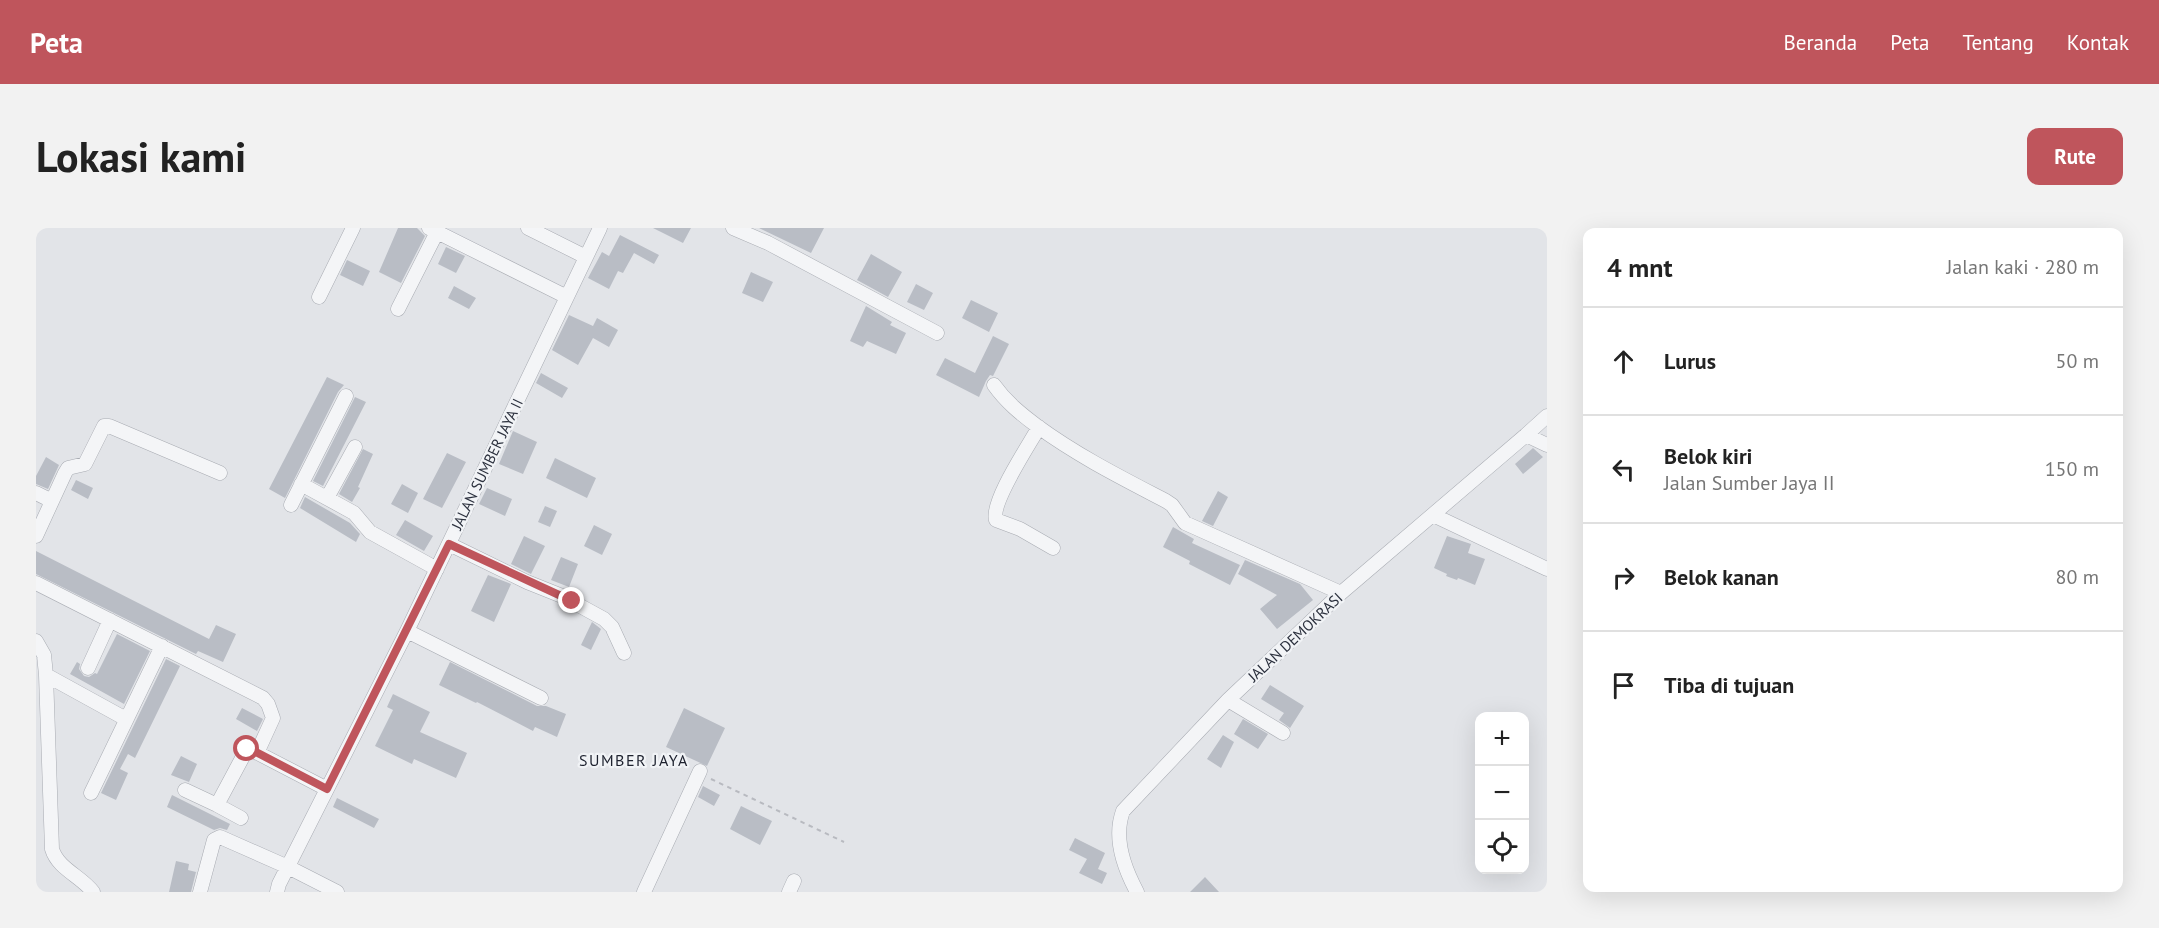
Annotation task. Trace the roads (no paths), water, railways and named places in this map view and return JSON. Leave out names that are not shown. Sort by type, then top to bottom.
[{"type":"street","points":[[319,297],[353,228]]},
{"type":"street","points":[[528,228],[586,257]]},
{"type":"street","name":"JALAN SUMBER JAYA II","points":[[277,892],[437,569],[600,228]]},
{"type":"street","points":[[733,228],[768,243],[938,333]]},
{"type":"street","points":[[398,309],[433,230],[567,297]]},
{"type":"street","points":[[994,385],[1009,404],[1039,427],[1082,457],[1166,501],[1172,505],[1185,523],[1341,593]]},
{"type":"street","points":[[291,505],[346,396]]},
{"type":"street","name":"JALAN DEMOKRASI","points":[[1137,892],[1126,872],[1119,835],[1119,823],[1123,812],[1228,700],[1341,593],[1547,416]]},
{"type":"street","points":[[36,536],[68,468],[85,464],[104,426],[110,426],[220,473]]},
{"type":"street","points":[[1039,427],[1005,485],[994,516],[996,520],[1020,529],[1053,548]]},
{"type":"street","points":[[1527,435],[1547,445]]},
{"type":"street","points":[[327,498],[355,447]]},
{"type":"street","points":[[301,484],[354,513],[370,532],[437,569]]},
{"type":"street","points":[[36,493],[52,501]]},
{"type":"street","points":[[1433,515],[1547,569]]},
{"type":"street","points":[[449,544],[527,582],[562,596],[604,619],[612,627],[624,653]]},
{"type":"street","points":[[36,583],[253,692],[268,704],[273,718],[257,753]]},
{"type":"street","points":[[88,668],[110,620]]},
{"type":"street","points":[[406,631],[541,698]]},
{"type":"street","points":[[36,641],[44,655],[46,675],[52,849],[59,863],[80,878],[93,892]]},
{"type":"street","points":[[91,793],[162,646]]},
{"type":"street","points":[[46,675],[126,719]]},
{"type":"street","points":[[1228,700],[1283,733]]},
{"type":"street","points":[[217,805],[244,751],[250,749],[327,789]]},
{"type":"street","points":[[646,891],[699,774]]},
{"type":"street","points":[[185,790],[241,818]]},
{"type":"street","points":[[200,892],[208,858],[216,838],[220,837],[337,892]]},
{"type":"district","name":"SUMBER JAYA","points":[[634,760]]}]
